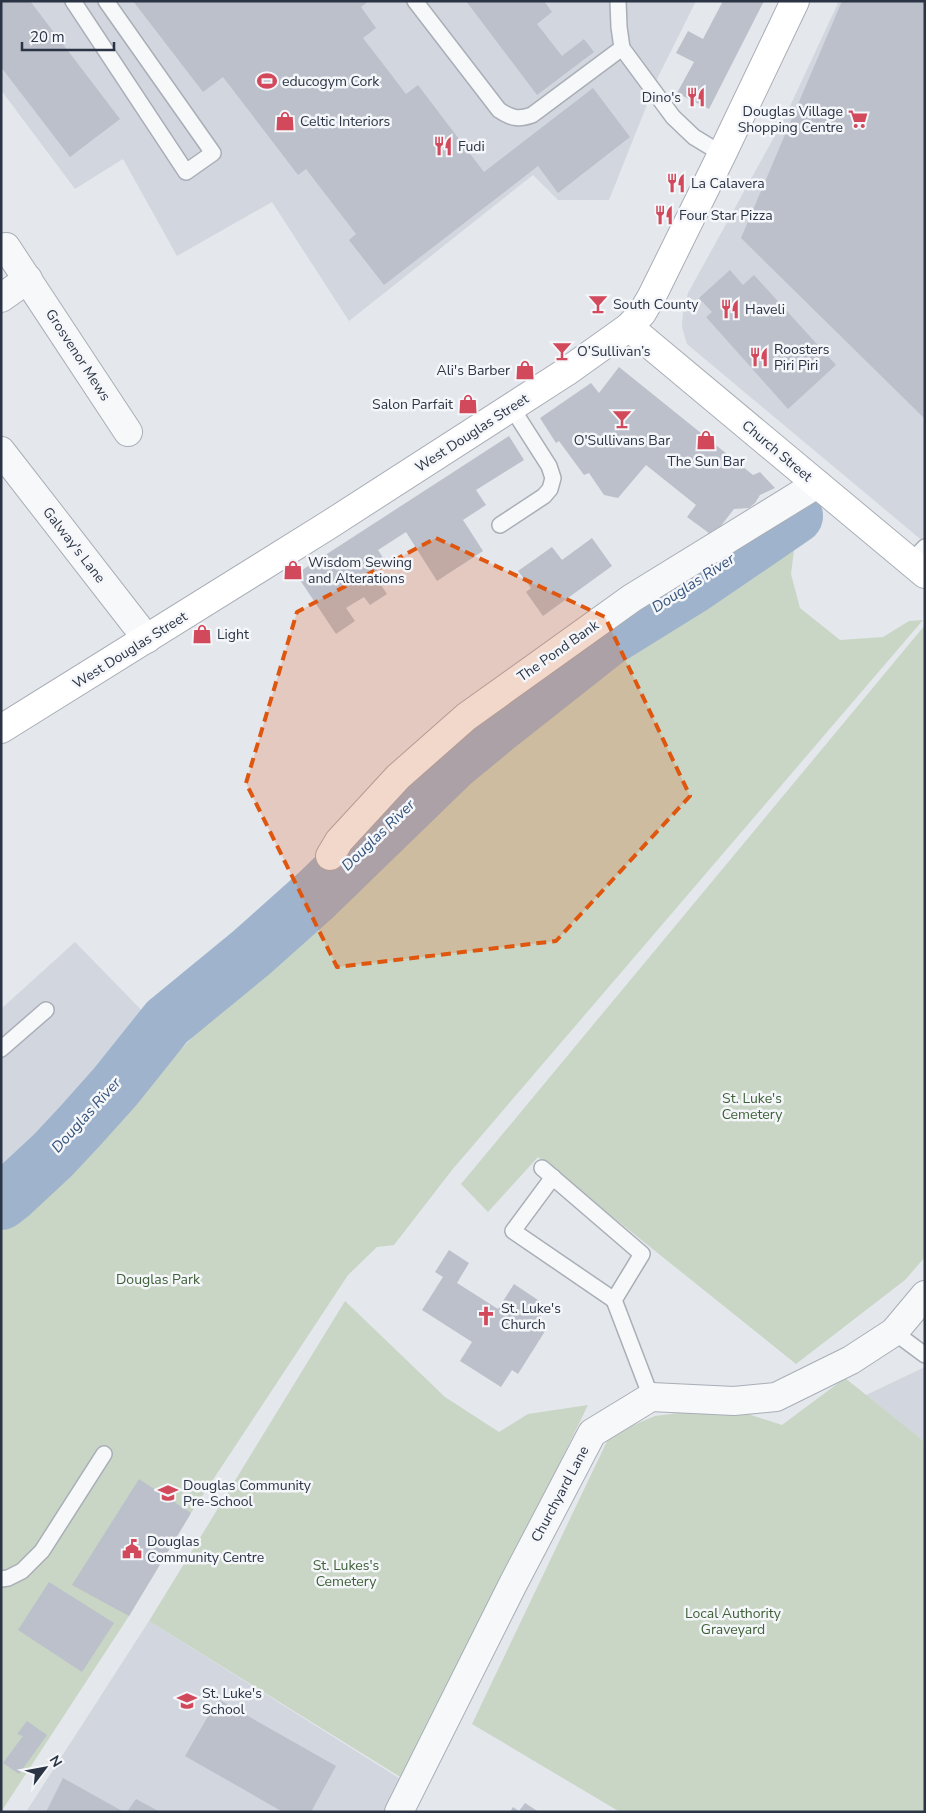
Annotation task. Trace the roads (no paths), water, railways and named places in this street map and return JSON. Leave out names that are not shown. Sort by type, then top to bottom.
[{"type":"main road","name":"West Douglas Street","points":[[1,728],[147,639],[512,408],[629,327],[642,313],[652,296],[795,1]]},
{"type":"main road","name":"Church Street","points":[[629,327],[817,484],[920,561]]},
{"type":"street","name":"Grosvenor Mews","points":[[6,246],[128,432]]},
{"type":"street","points":[[1,298],[28,279]]},
{"type":"street","name":"Galway's Lane","points":[[1,451],[147,639]]},
{"type":"street","name":"The Pond Bank","points":[[330,856],[339,841],[398,777],[466,717],[632,598],[817,484]]},
{"type":"street","points":[[651,1396],[734,1401],[776,1396],[851,1360],[894,1332],[925,1295]]},
{"type":"street","name":"Churchyard Lane","points":[[399,1812],[513,1584],[592,1433],[651,1396]]},
{"type":"lane","points":[[72,1],[186,172],[213,153],[106,1]]},
{"type":"lane","points":[[415,1],[499,110],[510,117],[522,119],[532,115],[622,48]]},
{"type":"lane","points":[[618,1],[622,48],[672,117],[694,137],[722,154]]},
{"type":"lane","points":[[500,525],[544,496],[550,489],[553,478],[549,466],[512,408]]},
{"type":"lane","points":[[1,1049],[46,1010]]},
{"type":"lane","points":[[614,1300],[642,1254],[547,1173],[513,1231],[614,1300],[651,1396]]},
{"type":"lane","points":[[894,1332],[925,1355]]},
{"type":"lane","points":[[1,1579],[22,1572],[42,1551],[104,1454]]},
{"type":"waterway","name":"Douglas River","points":[[1,1202],[53,1155],[81,1125],[115,1087],[167,1022],[251,953],[316,895],[452,763],[607,639],[694,585],[795,516]]},
{"type":"place","name":"educogym Cork","points":[[267,81]]},
{"type":"place","name":"Dino's","points":[[696,97]]},
{"type":"place","name":"Douglas Village Shopping Centre","points":[[858,119]]},
{"type":"place","name":"Celtic Interiors","points":[[285,121]]},
{"type":"place","name":"Fudi","points":[[443,146]]},
{"type":"place","name":"La Calavera","points":[[676,183]]},
{"type":"place","name":"Four Star Pizza","points":[[664,215]]},
{"type":"place","name":"South County","points":[[598,304]]},
{"type":"place","name":"Haveli","points":[[730,309]]},
{"type":"place","name":"O’Sullivan’s","points":[[562,351]]},
{"type":"place","name":"Roosters Piri Piri","points":[[759,357]]},
{"type":"place","name":"Ali's Barber","points":[[525,370]]},
{"type":"place","name":"Salon Parfait","points":[[468,404]]},
{"type":"place","name":"O'Sullivans Bar","points":[[622,419]]},
{"type":"place","name":"The Sun Bar","points":[[706,440]]},
{"type":"place","name":"Wisdom Sewing and Alterations","points":[[293,570]]},
{"type":"place","name":"Light","points":[[202,634]]},
{"type":"place","name":"St. Luke's Church","points":[[486,1316]]},
{"type":"place","name":"Douglas Community Pre-School","points":[[168,1493]]},
{"type":"place","name":"Douglas Community Centre","points":[[132,1549]]},
{"type":"place","name":"St. Luke's School","points":[[187,1701]]},
{"type":"park label","name":"St. Luke's Cemetery","points":[[752,1106]]},
{"type":"park label","name":"Douglas Park","points":[[158,1279]]},
{"type":"park label","name":"St. Lukes's Cemetery","points":[[346,1574]]},
{"type":"park label","name":"Local Authority Graveyard","points":[[733,1622]]}]
